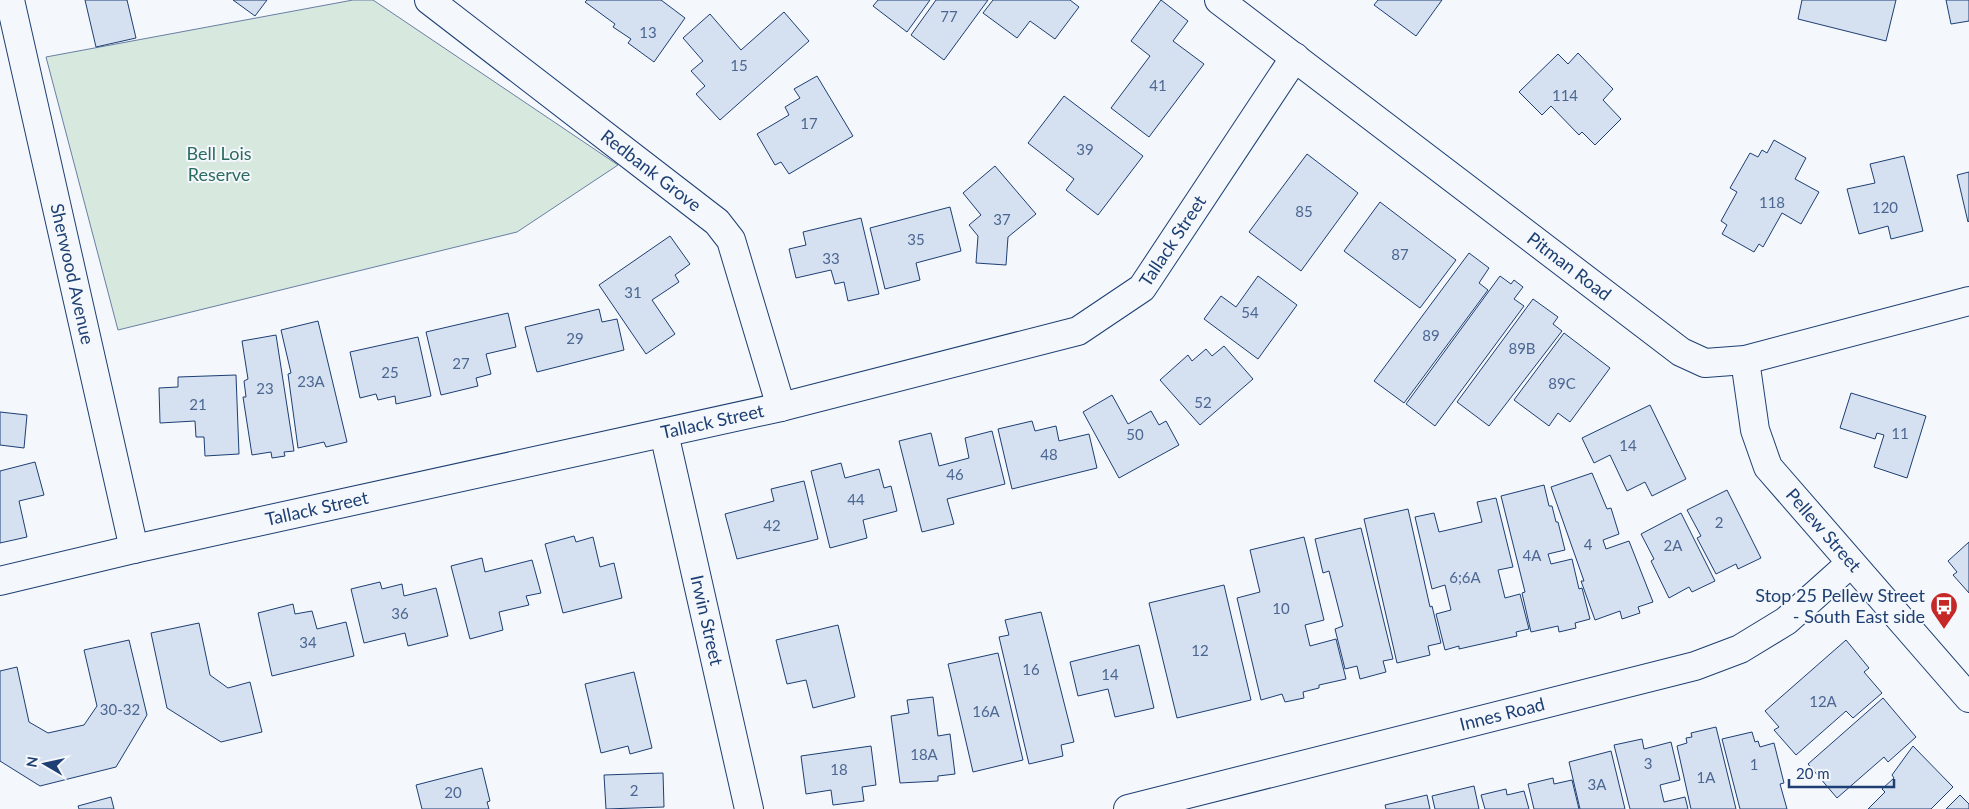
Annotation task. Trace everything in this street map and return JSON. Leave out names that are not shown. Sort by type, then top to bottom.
[{"type":"street","name":"Sherwood Avenue","points":[[10,0],[134,549]]},
{"type":"street","name":"Redbank Grove","points":[[429,0],[718,222],[731,240],[781,407]]},
{"type":"street","name":"Pitman Road","points":[[1219,0],[1681,352],[1705,363],[1745,360],[1969,301]]},
{"type":"street","name":"Tallack Street","points":[[0,581],[134,549],[781,407],[1078,331],[1142,288],[1295,57]]},
{"type":"street","name":"Pellew Street","points":[[1745,360],[1754,430],[1768,467],[1969,698]]},
{"type":"street","name":"Irwin Street","points":[[664,434],[749,809]]},
{"type":"street","name":"Innes Road","points":[[1128,809],[1695,666],[1740,649],[1786,621],[1851,564]]},
{"type":"green space","name":"Bell Lois Reserve","points":[[353,0],[373,0],[618,165],[517,232],[118,330],[46,57]]},
{"type":"building","points":[[85,0],[127,0],[136,38],[96,47]]},
{"type":"building","points":[[233,0],[267,0],[255,16]]},
{"type":"building","points":[[587,0],[661,0],[685,18],[654,62],[628,43],[631,39],[613,27],[615,24],[585,2]]},
{"type":"building","points":[[878,0],[930,0],[907,32],[873,6]]},
{"type":"building","points":[[936,0],[988,0],[944,60],[911,35]]},
{"type":"building","points":[[993,0],[1070,0],[1079,7],[1055,39],[1030,21],[1017,38],[983,13]]},
{"type":"building","points":[[1161,0],[1188,21],[1173,41],[1204,64],[1149,137],[1111,108],[1150,56],[1131,41]]},
{"type":"building","points":[[1378,0],[1442,0],[1416,36],[1374,5]]},
{"type":"building","points":[[1802,0],[1896,0],[1886,41],[1798,19]]},
{"type":"building","points":[[1946,0],[1969,0],[1969,21],[1951,24]]},
{"type":"building","points":[[784,12],[809,41],[720,120],[696,94],[705,86],[691,71],[703,61],[683,38],[710,14],[741,50]]},
{"type":"building","points":[[1578,53],[1613,89],[1603,100],[1621,119],[1595,145],[1582,132],[1579,135],[1551,106],[1542,115],[1519,92],[1558,54],[1568,64]]},
{"type":"building","points":[[817,76],[853,136],[789,174],[781,162],[775,165],[757,134],[789,115],[785,107],[800,98],[794,89]]},
{"type":"building","points":[[1064,96],[1143,156],[1098,215],[1066,190],[1074,179],[1028,143]]},
{"type":"building","points":[[1774,140],[1806,158],[1795,179],[1819,192],[1801,224],[1782,213],[1763,247],[1759,244],[1754,252],[1722,234],[1727,225],[1721,221],[1737,192],[1730,188],[1750,153],[1758,157],[1762,150],[1767,153]]},
{"type":"building","points":[[1307,154],[1358,193],[1301,271],[1249,232]]},
{"type":"building","points":[[1904,156],[1923,231],[1891,239],[1888,226],[1859,234],[1847,189],[1875,183],[1870,164]]},
{"type":"building","points":[[995,166],[1036,214],[1008,237],[1006,265],[976,263],[978,236],[969,225],[981,215],[963,193]]},
{"type":"building","points":[[1969,172],[1969,221],[1968,222],[1957,175]]},
{"type":"building","points":[[1380,202],[1456,260],[1420,308],[1344,251]]},
{"type":"building","points":[[950,207],[961,251],[916,263],[920,280],[885,289],[870,228]]},
{"type":"building","points":[[861,218],[879,294],[848,301],[844,282],[835,284],[831,270],[796,278],[789,249],[806,245],[803,232]]},
{"type":"building","points":[[670,236],[690,264],[675,275],[679,282],[652,300],[675,334],[646,354],[599,285]]},
{"type":"building","points":[[1469,253],[1489,268],[1479,283],[1488,290],[1404,403],[1374,381]]},
{"type":"building","points":[[1258,276],[1297,305],[1258,359],[1204,319],[1221,296],[1236,307]]},
{"type":"building","points":[[1500,276],[1511,284],[1514,280],[1523,287],[1514,299],[1524,306],[1435,426],[1406,404]]},
{"type":"building","points":[[1533,299],[1558,317],[1553,324],[1562,331],[1489,426],[1457,402]]},
{"type":"building","points":[[599,309],[602,322],[617,319],[624,350],[537,372],[525,327]]},
{"type":"building","points":[[508,313],[516,347],[486,354],[491,374],[476,378],[478,386],[441,395],[426,332]]},
{"type":"building","points":[[318,321],[347,442],[326,447],[324,442],[298,448],[288,374],[291,373],[281,330]]},
{"type":"building","points":[[1564,333],[1610,368],[1570,422],[1558,413],[1549,426],[1514,400]]},
{"type":"building","points":[[276,335],[294,451],[284,452],[285,456],[272,458],[271,452],[252,455],[243,397],[246,397],[244,381],[248,379],[242,341]]},
{"type":"building","points":[[418,337],[431,396],[396,404],[395,396],[378,400],[376,394],[360,398],[350,352]]},
{"type":"building","points":[[1224,346],[1253,379],[1200,425],[1160,380],[1188,355],[1192,361],[1206,349],[1212,356]]},
{"type":"building","points":[[236,375],[239,454],[205,456],[204,437],[196,437],[195,421],[160,423],[159,388],[178,387],[178,377]]},
{"type":"building","points":[[1851,393],[1926,416],[1907,478],[1874,467],[1884,435],[1877,433],[1875,439],[1840,428]]},
{"type":"building","points":[[1112,395],[1128,424],[1151,411],[1159,425],[1166,421],[1179,445],[1119,478],[1083,412]]},
{"type":"building","points":[[1650,405],[1686,479],[1652,496],[1645,482],[1627,491],[1610,455],[1594,463],[1582,438]]},
{"type":"building","points":[[0,412],[27,415],[24,448],[0,445]]},
{"type":"building","points":[[1032,421],[1035,431],[1056,426],[1059,441],[1089,434],[1097,468],[1012,489],[998,429]]},
{"type":"building","points":[[992,431],[1005,484],[947,499],[954,524],[922,532],[899,441],[931,433],[939,466],[969,458],[965,438]]},
{"type":"building","points":[[35,462],[44,495],[19,501],[27,537],[0,543],[0,471]]},
{"type":"building","points":[[841,463],[845,478],[879,469],[884,488],[891,486],[897,511],[863,520],[867,538],[830,548],[811,471]]},
{"type":"building","points":[[1592,473],[1607,509],[1611,508],[1619,534],[1603,540],[1606,549],[1629,541],[1653,602],[1638,607],[1640,613],[1622,619],[1620,611],[1595,620],[1581,581],[1584,581],[1551,487]]},
{"type":"building","points":[[804,481],[818,539],[737,559],[725,514],[774,501],[771,489]]},
{"type":"building","points":[[1544,485],[1549,506],[1552,506],[1556,522],[1558,522],[1565,550],[1548,554],[1551,564],[1572,559],[1579,589],[1582,588],[1590,619],[1575,623],[1576,628],[1559,632],[1558,626],[1531,632],[1522,593],[1525,592],[1501,496]]},
{"type":"building","points":[[1727,490],[1761,558],[1738,569],[1736,564],[1716,574],[1697,538],[1701,536],[1687,510]]},
{"type":"building","points":[[1496,498],[1513,567],[1498,570],[1505,598],[1520,594],[1529,629],[1516,632],[1517,636],[1459,649],[1459,646],[1445,650],[1436,614],[1451,610],[1445,585],[1432,589],[1415,517],[1434,513],[1439,532],[1482,522],[1477,502]]},
{"type":"building","points":[[1408,509],[1430,607],[1432,606],[1441,643],[1428,646],[1430,655],[1397,663],[1364,519]]},
{"type":"building","points":[[1681,513],[1715,581],[1692,592],[1689,587],[1669,598],[1651,561],[1654,559],[1641,534]]},
{"type":"building","points":[[1361,528],[1393,659],[1383,661],[1386,672],[1360,679],[1357,666],[1345,669],[1335,629],[1343,626],[1329,571],[1323,573],[1315,539]]},
{"type":"building","points":[[574,536],[576,542],[593,537],[600,567],[614,563],[622,598],[563,613],[545,544]]},
{"type":"building","points":[[1304,537],[1324,620],[1305,625],[1310,646],[1336,639],[1346,679],[1319,685],[1319,688],[1303,692],[1304,698],[1285,702],[1282,694],[1261,700],[1237,598],[1260,592],[1250,550]]},
{"type":"building","points":[[1969,542],[1969,593],[1953,575],[1957,572],[1948,561]]},
{"type":"building","points":[[482,558],[485,572],[532,560],[541,593],[526,596],[529,605],[499,612],[503,630],[470,639],[451,566]]},
{"type":"building","points":[[380,582],[382,589],[402,584],[404,596],[436,588],[448,636],[408,646],[405,633],[364,643],[351,589]]},
{"type":"building","points":[[1224,585],[1251,700],[1177,718],[1149,603]]},
{"type":"building","points":[[293,604],[295,614],[312,611],[317,629],[346,622],[354,656],[272,676],[258,613]]},
{"type":"building","points":[[1041,612],[1074,742],[1061,745],[1063,756],[1029,764],[999,637],[1009,635],[1005,620]]},
{"type":"building","points":[[199,623],[210,675],[228,688],[250,682],[262,732],[221,742],[167,708],[151,633]]},
{"type":"building","points":[[838,625],[855,697],[813,708],[806,680],[787,684],[776,640]]},
{"type":"building","points":[[129,640],[147,715],[116,767],[40,786],[0,761],[0,671],[17,667],[29,722],[48,733],[84,725],[97,706],[84,650]]},
{"type":"building","points":[[1846,640],[1869,668],[1864,672],[1882,693],[1853,718],[1846,711],[1796,755],[1774,730],[1779,727],[1765,711]]},
{"type":"building","points":[[1139,645],[1154,708],[1115,717],[1108,689],[1078,696],[1070,662]]},
{"type":"building","points":[[998,653],[1023,760],[973,772],[948,664]]},
{"type":"building","points":[[634,672],[652,748],[630,754],[628,746],[601,753],[585,684]]},
{"type":"building","points":[[933,697],[938,736],[950,734],[955,774],[938,776],[938,781],[900,783],[891,716],[909,713],[907,700]]},
{"type":"building","points":[[1883,698],[1916,737],[1888,762],[1884,757],[1837,798],[1808,764]]},
{"type":"building","points":[[1716,727],[1736,809],[1691,809],[1677,746],[1687,743],[1686,738],[1692,737],[1691,733]]},
{"type":"building","points":[[1752,732],[1755,742],[1758,741],[1760,747],[1774,743],[1784,783],[1780,784],[1787,809],[1740,809],[1722,739]]},
{"type":"building","points":[[1642,739],[1644,749],[1671,742],[1680,780],[1660,785],[1664,802],[1685,797],[1688,809],[1630,809],[1614,745]]},
{"type":"building","points":[[871,746],[876,785],[862,787],[864,801],[833,805],[831,790],[806,794],[801,756]]},
{"type":"building","points":[[1913,746],[1953,787],[1931,809],[1868,809],[1885,792],[1882,789],[1894,778],[1892,775]]},
{"type":"building","points":[[1611,751],[1625,809],[1580,809],[1569,762]]},
{"type":"building","points":[[482,768],[490,801],[487,802],[489,809],[422,809],[416,785]]},
{"type":"building","points":[[663,773],[664,807],[606,809],[604,775]]},
{"type":"building","points":[[1553,778],[1554,784],[1572,780],[1579,809],[1534,809],[1528,784]]},
{"type":"building","points":[[1474,786],[1479,809],[1435,809],[1432,796]]},
{"type":"building","points":[[1506,789],[1507,795],[1524,791],[1529,809],[1485,809],[1481,795]]},
{"type":"building","points":[[1427,795],[1430,809],[1386,809],[1385,805]]},
{"type":"building","points":[[1960,795],[1969,804],[1969,809],[1946,809]]},
{"type":"building","points":[[111,797],[114,809],[79,809],[78,806]]},
{"type":"place","name":"Stop 25 Pellew Street - South East side","points":[[1944,630]]}]
